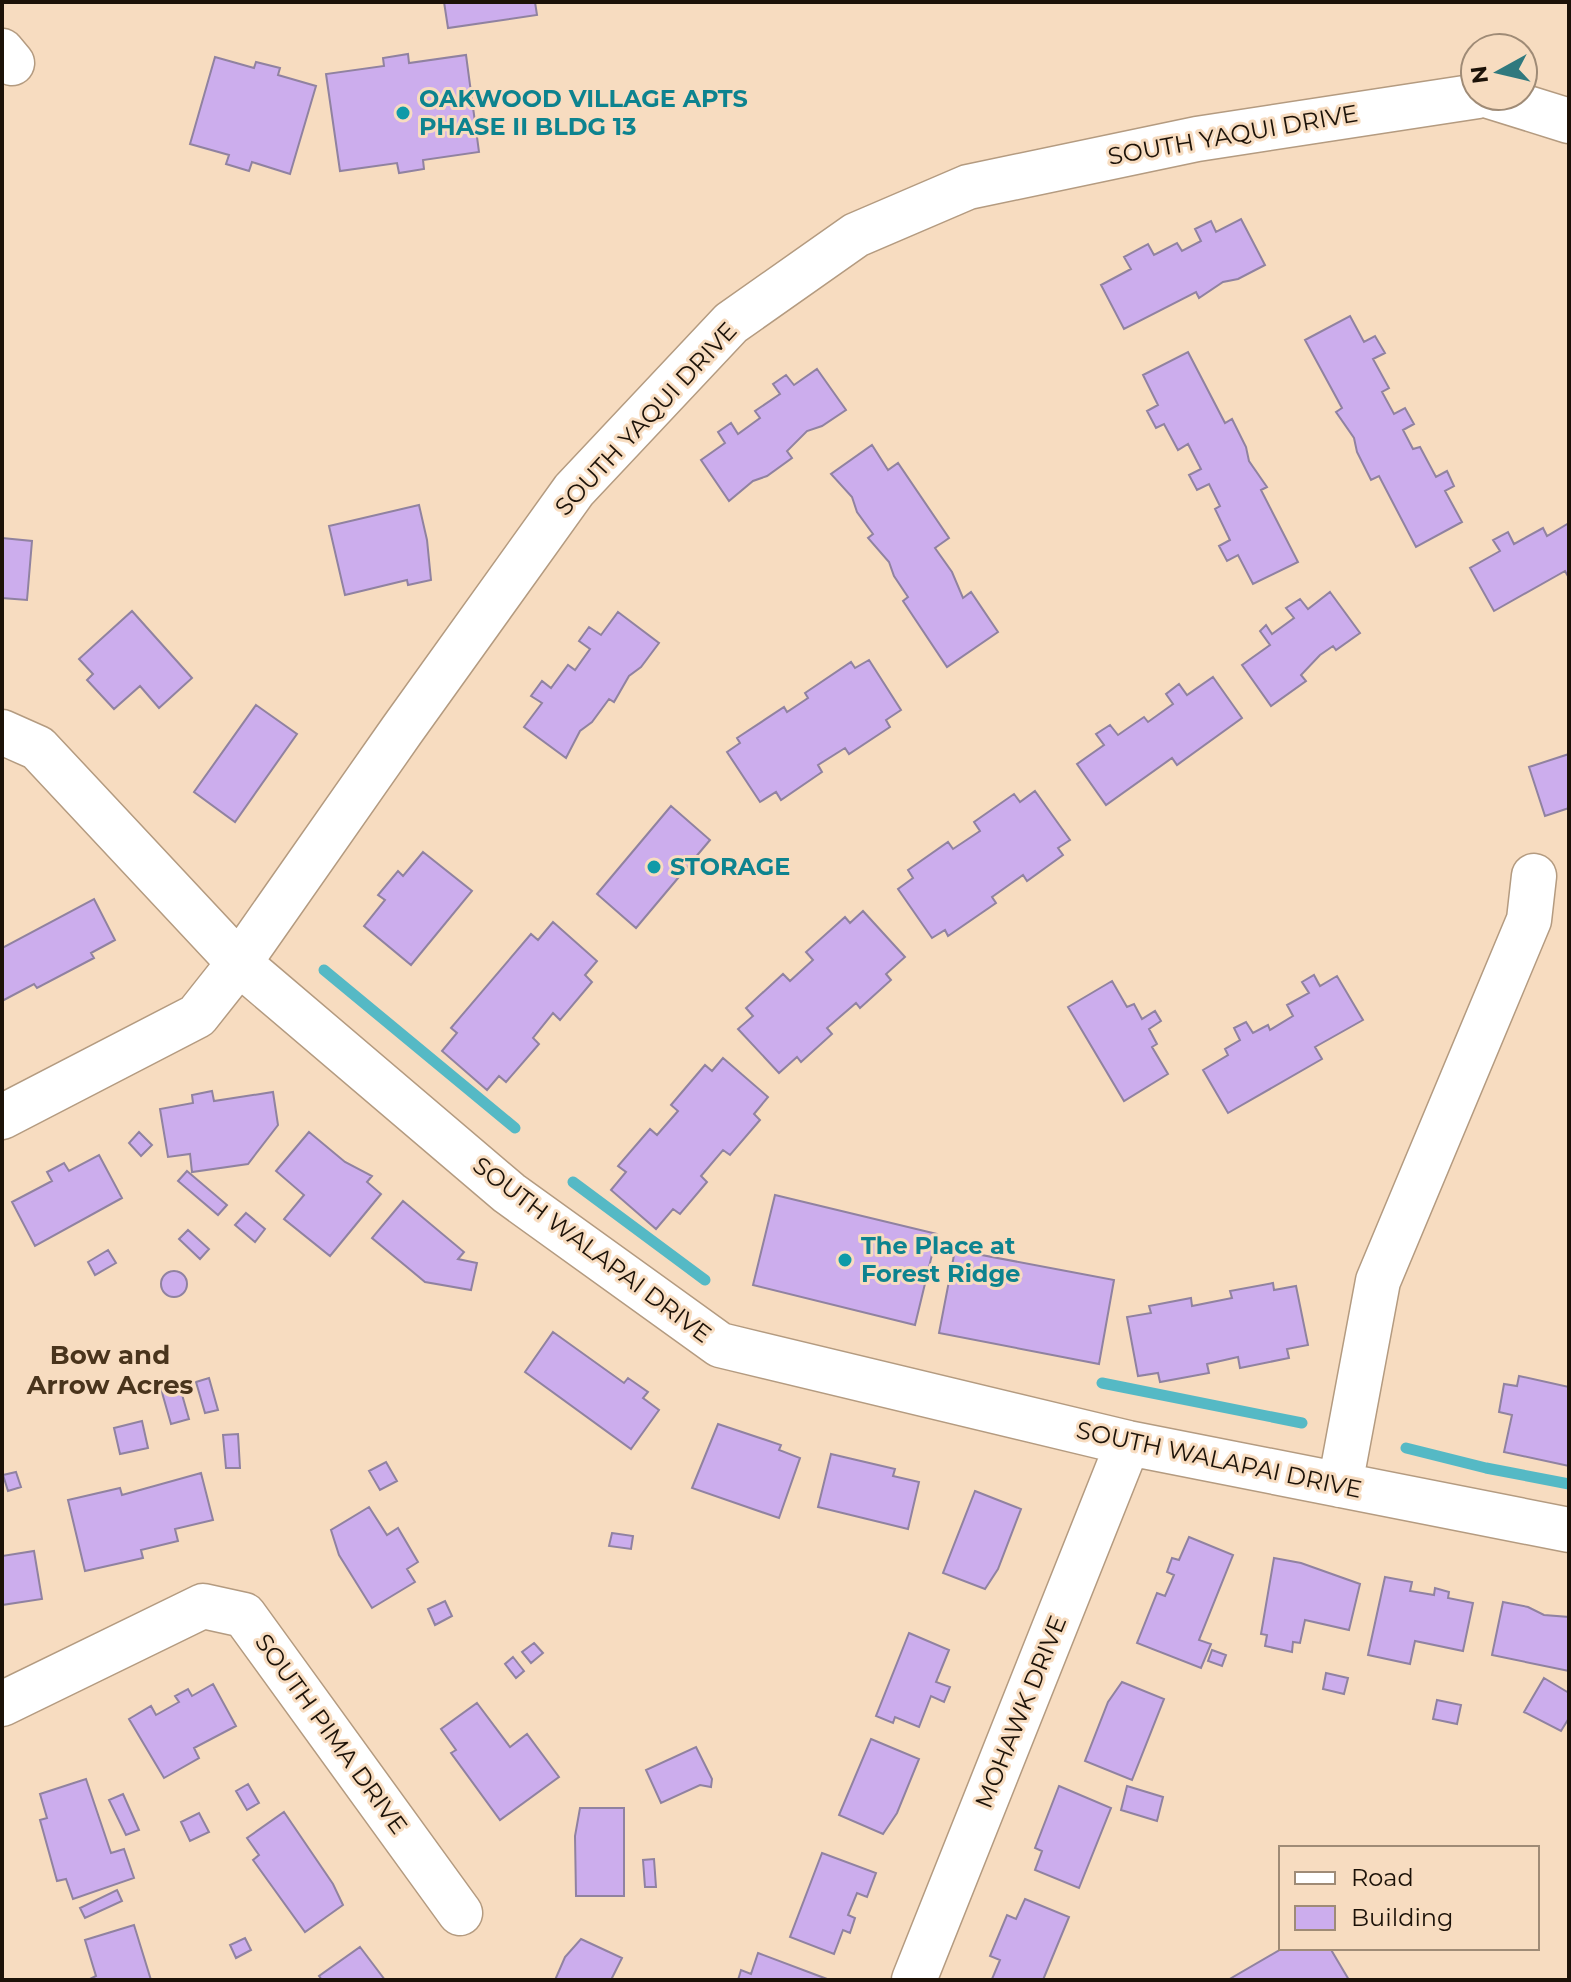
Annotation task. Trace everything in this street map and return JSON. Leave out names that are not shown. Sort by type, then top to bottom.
[{"type":"street","name":"SOUTH YAQUI DRIVE","points":[[2,1117],[197,1016],[239,963],[574,490],[731,323],[856,235],[968,187],[1197,139],[1459,99]]},
{"type":"street","points":[[1539,112],[1569,121]]},
{"type":"street","name":"SOUTH WALAPAI DRIVE","points":[[2,732],[38,748],[239,963],[509,1193],[720,1345],[1128,1443],[1569,1530]]},
{"type":"street","points":[[1340,1485],[1378,1281],[1529,920],[1534,876]]},
{"type":"street","name":"MOHAWK DRIVE","points":[[914,1980],[1128,1443]]},
{"type":"street","name":"SOUTH PIMA DRIVE","points":[[2,1704],[203,1606],[244,1615],[460,1913]]},
{"type":"building","points":[[444,2],[535,2],[537,15],[448,28]]},
{"type":"building","name":"OAKWOOD VILLAGE APTS PHASE II BLDG 13","points":[[408,54],[409,63],[466,55],[479,152],[423,160],[424,169],[399,173],[397,163],[340,171],[326,74],[384,66],[383,58]]},
{"type":"building","points":[[215,57],[254,68],[256,62],[280,68],[278,75],[316,86],[290,174],[252,162],[249,171],[226,164],[229,155],[190,144]]},
{"type":"building","points":[[1241,219],[1265,265],[1238,279],[1223,282],[1199,298],[1196,292],[1124,329],[1101,285],[1131,269],[1124,257],[1148,244],[1154,255],[1177,243],[1182,251],[1201,241],[1195,229],[1211,221],[1216,232]]},
{"type":"building","points":[[1350,316],[1364,342],[1375,336],[1385,353],[1373,359],[1389,388],[1382,392],[1394,414],[1405,408],[1414,424],[1403,430],[1413,449],[1420,447],[1436,477],[1447,471],[1454,486],[1445,491],[1462,522],[1416,547],[1379,476],[1371,480],[1357,452],[1354,438],[1336,412],[1342,408],[1305,340]]},
{"type":"building","points":[[1188,352],[1225,423],[1232,419],[1246,447],[1249,461],[1267,487],[1261,490],[1298,562],[1253,584],[1238,555],[1227,561],[1219,546],[1230,540],[1215,509],[1220,506],[1209,484],[1197,490],[1189,475],[1201,469],[1188,444],[1178,450],[1164,424],[1156,428],[1147,411],[1158,405],[1143,375]]},
{"type":"building","points":[[817,369],[846,410],[822,426],[807,431],[787,451],[792,458],[767,476],[753,481],[729,501],[701,460],[725,443],[718,432],[731,423],[738,434],[760,418],[755,411],[780,394],[773,384],[786,375],[794,385]]},
{"type":"building","points":[[872,445],[888,470],[898,463],[949,538],[935,548],[952,572],[963,598],[971,592],[998,632],[947,667],[903,601],[908,597],[889,562],[868,538],[873,534],[857,512],[852,497],[831,474]]},
{"type":"building","points":[[419,505],[431,580],[408,585],[407,580],[345,595],[329,526]]},
{"type":"building","points":[[1569,523],[1569,578],[1565,571],[1494,611],[1470,568],[1500,551],[1493,540],[1508,532],[1514,544],[1543,528],[1547,536]]},
{"type":"building","points":[[2,538],[32,541],[27,600],[2,598]]},
{"type":"building","points":[[1330,592],[1360,633],[1336,650],[1333,646],[1320,655],[1301,675],[1306,681],[1271,706],[1242,665],[1270,645],[1260,631],[1266,625],[1272,634],[1294,618],[1286,608],[1300,599],[1308,609]]},
{"type":"building","points":[[132,611],[192,678],[159,708],[140,686],[114,709],[87,680],[93,674],[79,659]]},
{"type":"building","points":[[618,612],[659,643],[641,667],[629,676],[614,702],[609,699],[592,722],[580,731],[566,758],[524,727],[542,703],[531,696],[542,681],[551,688],[568,665],[575,670],[590,649],[579,641],[589,627],[601,635]]},
{"type":"building","points":[[869,660],[901,710],[886,720],[890,727],[849,754],[845,748],[818,765],[822,772],[781,800],[776,792],[760,802],[727,752],[740,743],[737,738],[784,707],[787,712],[808,698],[805,693],[851,662],[855,668]]},
{"type":"building","points":[[1213,677],[1242,718],[1177,765],[1172,758],[1106,805],[1077,764],[1104,745],[1096,734],[1110,725],[1118,735],[1144,717],[1148,722],[1173,704],[1166,694],[1179,684],[1187,695]]},
{"type":"building","points":[[256,705],[297,734],[235,822],[194,792]]},
{"type":"building","points":[[1569,754],[1569,808],[1545,816],[1529,767]]},
{"type":"building","points":[[1035,791],[1070,840],[1058,848],[1063,855],[1027,881],[1023,875],[992,897],[996,903],[948,936],[945,930],[932,938],[898,889],[913,878],[908,870],[948,842],[953,849],[980,831],[974,822],[1014,794],[1020,802]]},
{"type":"building","name":"STORAGE","points":[[671,806],[710,840],[636,928],[597,894]]},
{"type":"building","points":[[423,852],[472,891],[411,965],[364,926],[385,900],[378,895],[398,871],[403,876]]},
{"type":"building","points":[[94,899],[115,940],[91,953],[94,958],[37,988],[34,984],[2,1001],[2,948]]},
{"type":"building","points":[[863,911],[905,957],[886,974],[891,980],[860,1008],[856,1003],[827,1028],[832,1034],[801,1062],[797,1057],[779,1073],[738,1029],[753,1016],[746,1008],[783,974],[790,981],[813,960],[806,952],[845,917],[850,923]]},
{"type":"building","points":[[553,922],[597,961],[585,975],[592,982],[560,1020],[553,1013],[533,1038],[539,1044],[506,1082],[499,1076],[487,1090],[442,1051],[457,1033],[451,1028],[531,934],[538,940]]},
{"type":"building","points":[[1314,975],[1320,986],[1337,976],[1363,1020],[1315,1047],[1322,1059],[1228,1113],[1203,1070],[1228,1055],[1225,1049],[1240,1040],[1234,1028],[1246,1022],[1253,1033],[1268,1025],[1270,1030],[1293,1016],[1287,1005],[1309,993],[1302,982]]},
{"type":"building","points":[[1112,981],[1127,1007],[1134,1004],[1142,1019],[1155,1011],[1161,1021],[1149,1029],[1157,1044],[1152,1047],[1168,1074],[1124,1101],[1068,1007]]},
{"type":"building","points":[[723,1058],[768,1097],[754,1114],[760,1120],[730,1155],[723,1150],[701,1176],[707,1182],[680,1214],[673,1209],[656,1229],[611,1190],[626,1172],[618,1166],[650,1129],[657,1135],[678,1111],[671,1105],[705,1065],[712,1071]]},
{"type":"building","points":[[212,1091],[214,1101],[273,1092],[278,1125],[248,1164],[192,1172],[190,1154],[168,1157],[160,1109],[193,1103],[192,1095]]},
{"type":"building","points":[[139,1132],[152,1145],[141,1156],[129,1143]]},
{"type":"building","points":[[309,1132],[345,1162],[372,1176],[367,1182],[381,1194],[330,1256],[284,1219],[304,1195],[276,1171]]},
{"type":"building","points":[[99,1155],[122,1198],[35,1246],[12,1202],[52,1181],[47,1172],[64,1163],[69,1171]]},
{"type":"building","points":[[187,1171],[227,1205],[218,1215],[178,1181]]},
{"type":"building","name":"The Place at Forest Ridge","points":[[775,1195],[937,1234],[915,1325],[753,1285]]},
{"type":"building","points":[[403,1201],[464,1252],[458,1259],[477,1263],[471,1290],[425,1282],[372,1238]]},
{"type":"building","points":[[246,1213],[265,1229],[255,1242],[235,1225]]},
{"type":"building","points":[[188,1230],[209,1249],[200,1259],[179,1239]]},
{"type":"building","points":[[108,1250],[116,1263],[95,1275],[88,1262]]},
{"type":"building","name":"The Place at Forest Ridge","points":[[955,1250],[1114,1280],[1099,1364],[939,1333]]},
{"type":"building","points":[[174,1271],[183,1275],[187,1284],[183,1293],[174,1297],[165,1293],[161,1284],[165,1275]]},
{"type":"building","points":[[1273,1283],[1274,1290],[1296,1286],[1308,1345],[1287,1349],[1289,1358],[1240,1368],[1238,1357],[1207,1364],[1209,1373],[1160,1382],[1158,1373],[1138,1376],[1127,1317],[1151,1313],[1149,1306],[1191,1298],[1192,1306],[1232,1298],[1230,1291]]},
{"type":"building","points":[[553,1332],[624,1383],[628,1378],[648,1392],[643,1398],[659,1410],[631,1449],[525,1372]]},
{"type":"building","points":[[1519,1376],[1569,1387],[1569,1466],[1504,1452],[1512,1415],[1499,1412],[1504,1384],[1517,1386]]},
{"type":"building","points":[[209,1378],[218,1410],[205,1413],[196,1382]]},
{"type":"building","points":[[179,1384],[189,1419],[171,1424],[161,1389]]},
{"type":"building","points":[[142,1421],[148,1448],[120,1454],[114,1428]]},
{"type":"building","points":[[718,1424],[781,1445],[779,1450],[800,1458],[779,1518],[692,1488]]},
{"type":"building","points":[[238,1434],[240,1468],[226,1468],[223,1435]]},
{"type":"building","points":[[831,1454],[895,1469],[893,1476],[919,1482],[908,1529],[818,1507]]},
{"type":"building","points":[[386,1462],[397,1481],[380,1490],[369,1471]]},
{"type":"building","points":[[16,1472],[21,1487],[8,1491],[3,1475]]},
{"type":"building","points":[[201,1473],[213,1520],[175,1529],[178,1541],[141,1550],[143,1558],[85,1571],[68,1500],[120,1488],[122,1495]]},
{"type":"building","points":[[975,1491],[1021,1509],[998,1569],[985,1589],[943,1573]]},
{"type":"building","points":[[369,1507],[387,1535],[398,1528],[418,1562],[407,1569],[415,1582],[372,1608],[339,1555],[331,1530]]},
{"type":"building","points":[[612,1533],[633,1536],[631,1549],[609,1546]]},
{"type":"building","points":[[1189,1537],[1233,1555],[1199,1640],[1211,1644],[1201,1668],[1137,1643],[1157,1593],[1165,1596],[1174,1575],[1167,1572],[1172,1558],[1179,1560]]},
{"type":"building","points":[[34,1551],[42,1599],[2,1605],[2,1556]]},
{"type":"building","points":[[1274,1558],[1301,1563],[1360,1584],[1349,1630],[1305,1620],[1300,1643],[1293,1642],[1292,1652],[1265,1646],[1267,1635],[1261,1634]]},
{"type":"building","points":[[1385,1577],[1412,1582],[1410,1591],[1434,1595],[1435,1588],[1449,1592],[1448,1598],[1473,1603],[1463,1651],[1415,1641],[1410,1664],[1368,1655]]},
{"type":"building","points":[[445,1601],[452,1616],[435,1625],[428,1609]]},
{"type":"building","points":[[1503,1602],[1528,1607],[1544,1615],[1569,1617],[1569,1671],[1492,1655]]},
{"type":"building","points":[[909,1633],[949,1650],[936,1682],[950,1687],[944,1702],[931,1696],[919,1727],[895,1717],[893,1723],[876,1716]]},
{"type":"building","points":[[534,1643],[543,1653],[531,1663],[522,1652]]},
{"type":"building","points":[[1212,1650],[1226,1655],[1222,1666],[1208,1661]]},
{"type":"building","points":[[513,1657],[524,1671],[516,1678],[505,1664]]},
{"type":"building","points":[[1326,1673],[1348,1678],[1344,1694],[1323,1689]]},
{"type":"building","points":[[1544,1678],[1569,1693],[1569,1718],[1561,1731],[1524,1712]]},
{"type":"building","points":[[1122,1682],[1164,1699],[1132,1780],[1085,1761],[1108,1702]]},
{"type":"building","points":[[213,1684],[236,1726],[194,1748],[199,1758],[164,1778],[129,1719],[151,1706],[156,1715],[179,1702],[175,1696],[188,1689],[192,1696]]},
{"type":"building","points":[[1437,1700],[1461,1705],[1457,1724],[1433,1719]]},
{"type":"building","points":[[477,1703],[510,1747],[527,1734],[559,1777],[500,1820],[451,1753],[456,1750],[441,1729]]},
{"type":"building","points":[[871,1739],[919,1759],[897,1813],[883,1834],[839,1815]]},
{"type":"building","points":[[696,1747],[712,1779],[711,1787],[700,1785],[661,1803],[646,1770]]},
{"type":"building","points":[[86,1779],[111,1853],[124,1849],[134,1878],[73,1899],[66,1879],[57,1881],[40,1820],[47,1818],[40,1794]]},
{"type":"building","points":[[248,1784],[259,1803],[247,1810],[236,1791]]},
{"type":"building","points":[[1059,1786],[1111,1808],[1079,1888],[1035,1870],[1042,1851],[1035,1848]]},
{"type":"building","points":[[1127,1786],[1163,1797],[1157,1821],[1121,1810]]},
{"type":"building","points":[[123,1794],[139,1830],[126,1835],[109,1800]]},
{"type":"building","points":[[580,1808],[624,1808],[624,1896],[576,1896],[575,1836]]},
{"type":"building","points":[[284,1812],[333,1884],[343,1905],[305,1932],[253,1860],[259,1855],[247,1838]]},
{"type":"building","points":[[199,1813],[209,1832],[190,1841],[181,1822]]},
{"type":"building","points":[[822,1853],[876,1873],[867,1897],[857,1893],[848,1915],[855,1918],[850,1933],[843,1930],[834,1954],[790,1937]]},
{"type":"building","points":[[654,1859],[656,1887],[645,1887],[643,1860]]},
{"type":"building","points":[[117,1890],[122,1901],[85,1918],[80,1908]]},
{"type":"building","points":[[1025,1899],[1069,1917],[1043,1980],[992,1979],[1000,1960],[990,1956],[1007,1915],[1016,1919]]},
{"type":"building","points":[[134,1925],[151,1980],[88,1980],[96,1976],[85,1940]]},
{"type":"building","points":[[245,1938],[251,1950],[236,1958],[230,1945]]},
{"type":"building","points":[[581,1939],[622,1958],[611,1980],[555,1980],[565,1957]]},
{"type":"building","points":[[360,1947],[385,1980],[322,1980],[319,1976]]},
{"type":"building","points":[[1280,1950],[1331,1950],[1349,1980],[1228,1980]]},
{"type":"building","points":[[758,1953],[827,1979],[738,1980],[741,1970],[751,1974]]},
{"type":"waterway","points":[[324,970],[515,1128]]},
{"type":"waterway","points":[[573,1182],[705,1280]]},
{"type":"waterway","points":[[1102,1383],[1302,1423]]},
{"type":"waterway","points":[[1406,1448],[1569,1484]]},
{"type":"place","name":"OAKWOOD VILLAGE APTS PHASE II BLDG 13","points":[[403,113]]},
{"type":"place","name":"STORAGE","points":[[654,867]]},
{"type":"place","name":"The Place at Forest Ridge","points":[[845,1260]]},
{"type":"district","name":"Bow and Arrow Acres","points":[[110,1370]]}]
